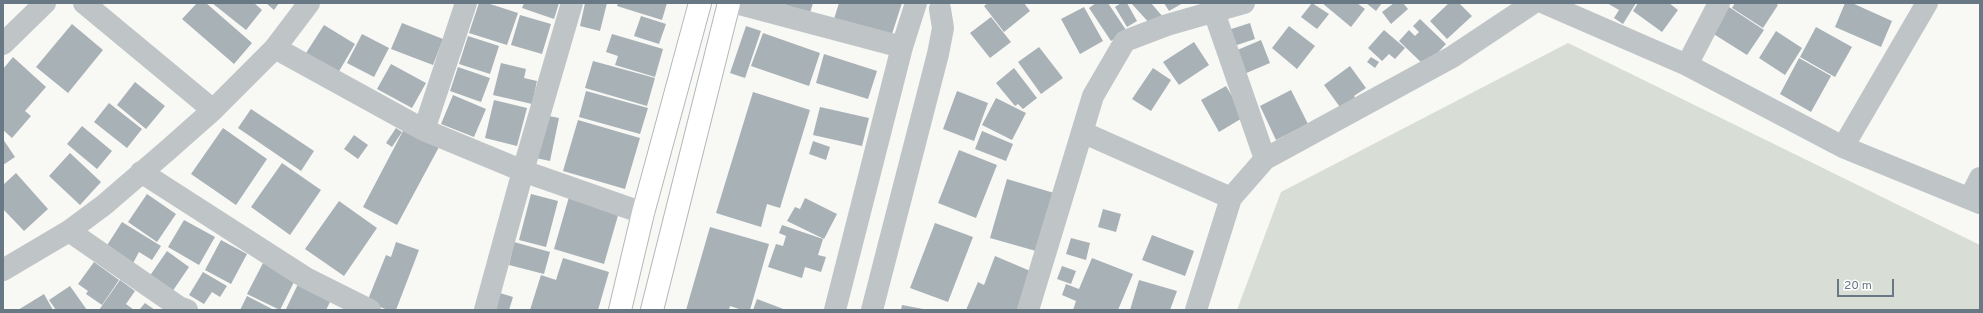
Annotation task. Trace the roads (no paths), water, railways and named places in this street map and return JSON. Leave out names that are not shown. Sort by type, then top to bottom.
[{"type":"main road","points":[[620,310],[643,213],[700,3]]},
{"type":"main road","points":[[652,310],[729,3]]},
{"type":"street","points":[[3,44],[45,3]]},
{"type":"street","points":[[84,3],[213,110]]},
{"type":"street","points":[[3,270],[69,231],[104,205],[213,110],[275,48],[309,3]]},
{"type":"street","points":[[424,130],[466,3]]},
{"type":"street","points":[[485,310],[523,171],[572,3]]},
{"type":"street","points":[[736,3],[902,47]]},
{"type":"street","points":[[835,310],[902,47],[916,3]]},
{"type":"street","points":[[1196,310],[1231,198],[1265,159],[1452,58],[1533,3]]},
{"type":"street","points":[[1544,3],[1687,65],[1843,147],[1975,200],[1980,178]]},
{"type":"street","points":[[1687,65],[1719,3]]},
{"type":"street","points":[[1843,147],[1927,3]]},
{"type":"street","points":[[872,310],[938,54],[943,28],[938,5]]},
{"type":"street","points":[[1028,310],[1093,96],[1125,41],[1166,26],[1230,6],[1265,159]]},
{"type":"street","points":[[275,48],[424,130],[523,171],[643,213]]},
{"type":"street","points":[[1082,132],[1231,198]]},
{"type":"street","points":[[141,172],[306,278],[370,310]]},
{"type":"street","points":[[69,231],[180,309]]}]
